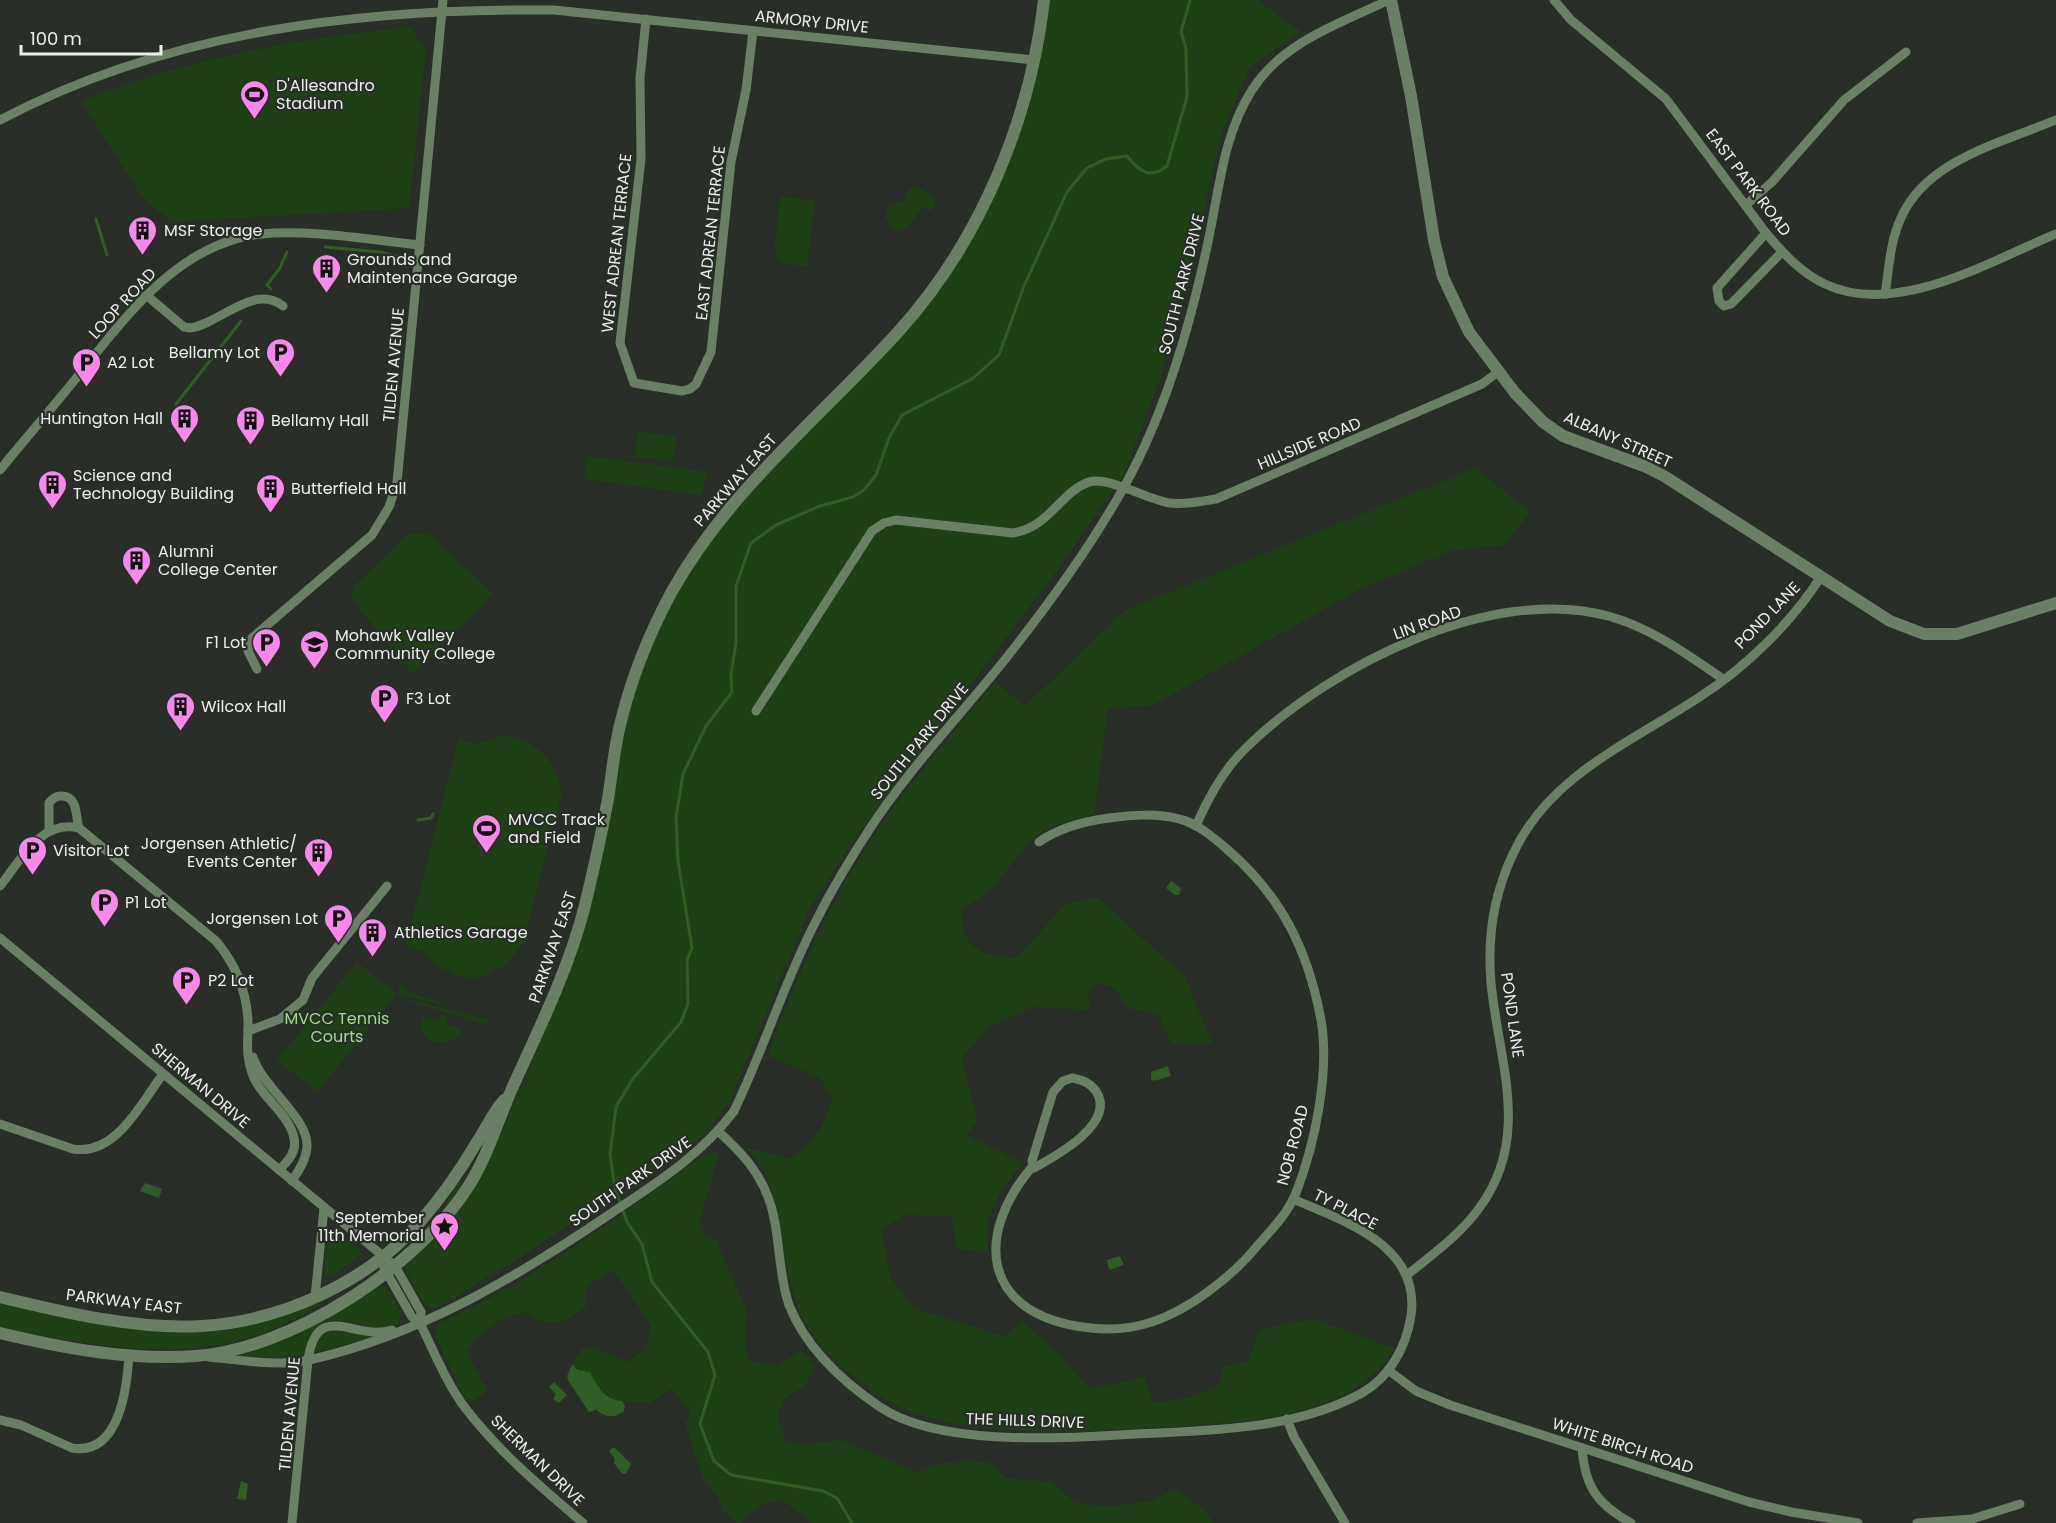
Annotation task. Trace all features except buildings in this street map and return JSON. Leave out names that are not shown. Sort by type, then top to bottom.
[{"type":"street","name":"TILDEN AVENUE","points":[[257,669],[248,651],[252,638],[362,546],[380,524],[389,507],[397,483],[444,0]]},
{"type":"street","name":"PARKWAY EAST","points":[[200,1356],[269,1338],[310,1320],[390,1270],[427,1238],[467,1188],[485,1157],[509,1095],[549,1008],[570,952],[592,874],[622,717],[645,649],[670,595],[723,514],[901,328],[936,286],[965,241],[987,198],[1012,138],[1034,60],[1044,0]]},
{"type":"street","name":"ALBANY STREET","points":[[1390,0],[1443,277],[1469,332],[1498,372],[1543,422],[1563,436],[1644,466],[1664,477],[1890,621],[1934,635],[1957,634],[2056,603]]},
{"type":"street","name":"SOUTH PARK DRIVE","points":[[308,1360],[356,1348],[405,1331],[516,1275],[684,1163],[719,1132],[735,1111],[815,923],[850,860],[913,770],[1046,605],[1123,488],[1145,444],[1180,354],[1209,242],[1230,137],[1242,105],[1255,84],[1301,42],[1390,0]]},
{"type":"street","name":"EAST PARK ROAD","points":[[1554,0],[1571,20],[1666,99],[1782,252],[1825,285],[1855,293],[1885,294],[1922,288],[2056,234]]},
{"type":"street","name":"ARMORY DRIVE","points":[[3,116],[114,72],[241,34],[301,23],[364,16],[554,10],[1034,60]]},
{"type":"street","name":"WEST ADREAN TERRACE","points":[[646,19],[640,78],[642,153],[621,350],[631,379],[638,386],[682,391],[696,384],[705,368]]},
{"type":"street","name":"EAST ADREAN TERRACE","points":[[705,368],[711,352],[731,162],[746,90],[753,31]]},
{"type":"street","points":[[1746,205],[1772,182],[1844,100],[1905,52]]},
{"type":"street","points":[[1885,294],[1900,218],[1927,182],[1944,169],[1985,149],[2056,120]]},
{"type":"street","points":[[1766,233],[1718,288],[1719,301],[1724,306],[1731,304],[1782,252]]},
{"type":"street","name":"LOOP ROAD","points":[[0,470],[147,295],[194,257],[222,244],[260,234],[304,235],[420,245]]},
{"type":"street","points":[[147,295],[184,327],[190,328],[261,298],[275,300],[283,306]]},
{"type":"street","name":"HILLSIDE ROAD","points":[[756,711],[872,531],[884,523],[896,520],[1013,533],[1030,530],[1079,488],[1090,482],[1106,481],[1144,497],[1170,503],[1188,504],[1216,499],[1482,384],[1498,372]]},
{"type":"street","name":"POND LANE","points":[[1407,1275],[1459,1233],[1481,1207],[1504,1156],[1508,1132],[1509,1090],[1491,983],[1490,941],[1495,903],[1513,853],[1526,830],[1566,784],[1724,679],[1767,640],[1810,594],[1820,578]]},
{"type":"street","name":"LIN ROAD","points":[[1196,826],[1205,804],[1230,767],[1247,747],[1286,713],[1329,684],[1375,659],[1440,631],[1489,617],[1541,608],[1608,615],[1656,636],[1724,679]]},
{"type":"street","points":[[49,830],[49,803],[54,798],[62,796],[70,798],[75,805],[79,828]]},
{"type":"street","name":"NOB ROAD","points":[[1032,1167],[1053,1158],[1081,1138],[1095,1122],[1101,1109],[1100,1096],[1093,1086],[1072,1078],[1063,1081],[1053,1092],[1032,1167],[1009,1200],[995,1238],[1001,1277],[1012,1295],[1023,1306],[1065,1324],[1114,1330],[1146,1324],[1167,1316],[1218,1285],[1249,1257],[1293,1199],[1316,1117],[1323,1059],[1321,1022],[1309,968],[1292,929],[1274,897],[1251,871],[1196,826],[1180,819],[1128,815],[1083,824],[1048,835],[1039,842]]},
{"type":"street","points":[[0,886],[49,830],[61,826],[79,828],[210,935],[232,963],[242,988],[247,1034],[246,1051],[256,1082],[293,1135],[293,1153],[279,1170]]},
{"type":"street","points":[[247,1034],[280,1019],[303,1000],[312,978],[387,886]]},
{"type":"street","name":"SHERMAN DRIVE","points":[[0,938],[382,1257],[412,1317],[420,1323],[450,1384],[466,1408],[504,1452],[583,1523]]},
{"type":"street","points":[[247,1034],[259,1071],[306,1135],[306,1155],[292,1181]]},
{"type":"street","points":[[0,1124],[73,1149],[85,1151],[96,1148],[109,1141],[122,1128],[163,1074]]},
{"type":"street","name":"PARKWAY EAST","points":[[0,1296],[81,1314],[149,1324],[200,1326],[251,1318],[315,1297],[382,1257],[416,1226],[438,1201],[501,1103],[509,1095]]},
{"type":"street","name":"THE HILLS DRIVE","points":[[719,1132],[748,1160],[758,1174],[769,1198],[783,1284],[790,1308],[806,1337],[820,1356],[883,1409],[918,1423],[945,1429],[1014,1437],[1080,1438],[1170,1433],[1236,1428],[1287,1419],[1333,1406],[1363,1392],[1388,1370],[1402,1349],[1408,1333],[1413,1303],[1407,1275]]},
{"type":"street","name":"TY PLACE","points":[[1293,1199],[1354,1226],[1368,1235],[1395,1257],[1407,1275]]},
{"type":"street","points":[[315,1297],[324,1208]]},
{"type":"street","name":"TILDEN AVENUE","points":[[292,1523],[308,1360],[315,1337],[325,1327],[334,1325],[379,1332],[410,1327]]},
{"type":"street","name":"PARKWAY EAST","points":[[0,1333],[81,1349],[129,1355],[200,1356],[264,1363],[308,1360]]},
{"type":"street","points":[[0,1420],[21,1425],[72,1448],[79,1449],[94,1444],[107,1435],[122,1409],[129,1355]]},
{"type":"street","name":"WHITE BIRCH ROAD","points":[[1388,1370],[1416,1391],[1450,1405],[1582,1448],[1749,1502],[1791,1512],[1858,1523]]},
{"type":"street","points":[[1287,1419],[1294,1437],[1345,1523]]},
{"type":"street","points":[[1582,1448],[1588,1483],[1599,1500],[1631,1523]]},
{"type":"street","points":[[1917,1523],[1972,1519],[2020,1504]]},
{"type":"green space","points":[[1050,0],[1257,0],[1301,31],[1249,68],[1221,135],[1192,264],[1160,379],[1123,476],[1058,569],[853,840],[810,908],[729,1102],[703,1136],[524,1255],[437,1308],[426,1307],[404,1268],[453,1217],[496,1146],[556,1005],[634,693],[653,641],[675,596],[700,555],[754,488],[907,331],[963,255],[988,210],[1024,121],[1041,58]]},
{"type":"green space","name":"D'Allesandro Stadium","points":[[410,27],[426,50],[409,208],[172,222],[142,197],[81,101],[161,73],[242,52],[326,37]]},
{"type":"green space","points":[[917,187],[935,197],[934,208],[929,211],[925,207],[910,224],[902,229],[890,226],[885,217],[889,206],[906,200],[907,190]]},
{"type":"green space","points":[[781,197],[815,200],[807,267],[782,263],[774,250]]},
{"type":"green space","points":[[638,431],[677,437],[673,461],[635,457]]},
{"type":"green space","points":[[588,456],[708,472],[701,495],[584,479]]},
{"type":"green space","points":[[1475,468],[1531,512],[1504,545],[1453,550],[1360,589],[1153,705],[1108,709],[1094,814],[1059,824],[1041,833],[1026,847],[992,888],[961,910],[962,923],[969,942],[984,952],[1016,958],[1065,905],[1097,897],[1185,977],[1212,1043],[1172,1044],[1158,1014],[1126,1008],[1115,990],[1102,984],[1095,984],[1088,994],[1090,1010],[1034,1007],[990,1026],[962,1057],[977,1120],[967,1136],[1022,1162],[1000,1193],[988,1220],[988,1252],[957,1249],[952,1216],[905,1215],[881,1230],[891,1278],[913,1308],[1004,1336],[1022,1322],[1053,1348],[1090,1389],[1145,1377],[1152,1403],[1187,1398],[1217,1387],[1224,1366],[1248,1361],[1260,1329],[1313,1319],[1394,1348],[1386,1361],[1363,1383],[1350,1391],[1306,1409],[1263,1419],[1178,1426],[1053,1431],[991,1428],[919,1415],[876,1394],[834,1359],[804,1321],[789,1277],[772,1189],[759,1162],[746,1147],[790,1159],[812,1140],[826,1117],[832,1097],[820,1078],[768,1056],[818,934],[871,840],[922,771],[995,682],[1025,706],[1124,611]]},
{"type":"green space","points":[[418,533],[430,535],[493,594],[413,674],[350,597],[355,585],[407,535]]},
{"type":"green space","name":"MVCC Track and Field","points":[[505,735],[517,738],[544,754],[555,771],[562,793],[523,943],[507,964],[481,977],[460,977],[434,964],[423,951],[405,946],[459,739],[477,744]]},
{"type":"green space","name":"MVCC Tennis Courts","points":[[357,962],[397,994],[317,1092],[277,1060]]},
{"type":"green space","points":[[400,986],[406,988],[405,991],[458,1008],[397,994]]},
{"type":"green space","points":[[403,998],[488,1020],[486,1025]]},
{"type":"green space","points":[[440,1016],[447,1018],[446,1024],[462,1029],[459,1036],[448,1043],[430,1041],[422,1031],[421,1017],[438,1022]]},
{"type":"green space","points":[[707,1153],[719,1153],[699,1224],[705,1236],[715,1238],[746,1310],[745,1347],[751,1362],[777,1365],[802,1351],[815,1366],[806,1385],[784,1399],[777,1417],[786,1441],[805,1445],[840,1439],[915,1472],[947,1462],[957,1463],[961,1459],[987,1462],[1007,1478],[1052,1482],[1075,1502],[1106,1507],[1150,1501],[1175,1489],[1207,1512],[1213,1523],[812,1523],[782,1500],[759,1507],[742,1523],[737,1523],[724,1512],[716,1494],[703,1480],[685,1423],[692,1413],[672,1389],[649,1403],[614,1401],[572,1364],[582,1348],[595,1348],[627,1362],[644,1351],[651,1326],[614,1271],[586,1286],[586,1307],[569,1318],[549,1323],[523,1312],[497,1322],[484,1331],[467,1352],[487,1391],[473,1402],[466,1400],[435,1335],[438,1324],[474,1307],[543,1267],[610,1223]]},
{"type":"green space","points":[[460,1178],[463,1183],[443,1209]]},
{"type":"green space","points":[[442,1210],[424,1231],[397,1256]]},
{"type":"green space","points":[[333,1227],[339,1228],[362,1254],[337,1273],[325,1277],[328,1234]]},
{"type":"green space","points":[[379,1285],[387,1288],[402,1314],[397,1325],[382,1329],[339,1320],[329,1321],[311,1334],[303,1355],[270,1358],[236,1355]]},
{"type":"green space","points":[[345,1288],[305,1314],[263,1333],[227,1343],[189,1348],[151,1349],[113,1346],[0,1327],[0,1301],[216,1328]]},
{"type":"green space","points":[[330,1329],[374,1337],[314,1353],[317,1340]]},
{"type":"shaded area","points":[[1171,881],[1181,888],[1179,895],[1175,895],[1166,888]]},
{"type":"shaded area","points":[[1168,1066],[1171,1076],[1154,1081],[1151,1079],[1151,1072]]},
{"type":"shaded area","points":[[145,1183],[162,1189],[159,1198],[140,1191]]},
{"type":"shaded area","points":[[1120,1256],[1124,1265],[1109,1270],[1107,1260]]},
{"type":"shaded area","points":[[572,1364],[578,1370],[590,1372],[606,1395],[622,1401],[625,1406],[624,1411],[613,1416],[606,1416],[596,1410],[589,1412],[569,1382],[567,1376]]},
{"type":"shaded area","points":[[554,1382],[567,1395],[559,1403],[553,1399],[556,1394],[549,1387]]},
{"type":"shaded area","points":[[614,1447],[631,1464],[626,1474],[622,1474],[614,1463],[615,1459],[609,1451]]},
{"type":"shaded area","points":[[241,1481],[248,1484],[246,1500],[237,1499]]},
{"type":"waterway","points":[[852,1523],[837,1498],[823,1491],[731,1475],[714,1461],[700,1424],[715,1375],[708,1352],[652,1282],[642,1244],[627,1222],[615,1188],[610,1154],[616,1107],[632,1080],[681,1022],[688,1004],[687,960],[692,948],[678,861],[676,817],[683,774],[706,726],[732,692],[731,675],[736,643],[736,586],[751,543],[776,525],[820,506],[853,497],[864,490],[876,475],[889,438],[902,415],[972,379],[999,355],[1024,286],[1067,192],[1087,168],[1106,159],[1127,156],[1145,172],[1155,172],[1167,166],[1187,97],[1186,48],[1181,32],[1190,0]]},
{"type":"waterway","points":[[96,219],[107,255]]},
{"type":"waterway","points":[[325,247],[380,252],[404,258]]},
{"type":"waterway","points":[[271,289],[267,285],[280,268],[287,252]]},
{"type":"waterway","points":[[176,404],[241,321]]},
{"type":"waterway","points":[[418,820],[431,818],[433,814]]},
{"type":"place","name":"D'Allesandro Stadium","points":[[255,120]]},
{"type":"place","name":"MSF Storage","points":[[143,256]]},
{"type":"place","name":"Grounds and Maintenance Garage","points":[[326,294]]},
{"type":"place","name":"Bellamy Lot","points":[[281,378]]},
{"type":"place","name":"A2 Lot","points":[[86,388]]},
{"type":"place","name":"Huntington Hall","points":[[184,444]]},
{"type":"place","name":"Bellamy Hall","points":[[250,446]]},
{"type":"place","name":"Science and Technology Building","points":[[52,510]]},
{"type":"place","name":"Butterfield Hall","points":[[270,514]]},
{"type":"place","name":"Alumni College Center","points":[[137,586]]},
{"type":"place","name":"F1 Lot","points":[[267,668]]},
{"type":"place","name":"Mohawk Valley Community College","points":[[314,670]]},
{"type":"place","name":"F3 Lot","points":[[385,724]]},
{"type":"place","name":"Wilcox Hall","points":[[180,732]]},
{"type":"place","name":"MVCC Track and Field","points":[[487,854]]},
{"type":"place","name":"Visitor Lot","points":[[32,876]]},
{"type":"place","name":"Jorgensen Athletic/ Events Center","points":[[318,878]]},
{"type":"place","name":"P1 Lot","points":[[104,928]]},
{"type":"place","name":"Jorgensen Lot","points":[[339,944]]},
{"type":"place","name":"Athletics Garage","points":[[373,958]]},
{"type":"place","name":"P2 Lot","points":[[187,1006]]},
{"type":"place","name":"September 11th Memorial","points":[[445,1252]]}]
